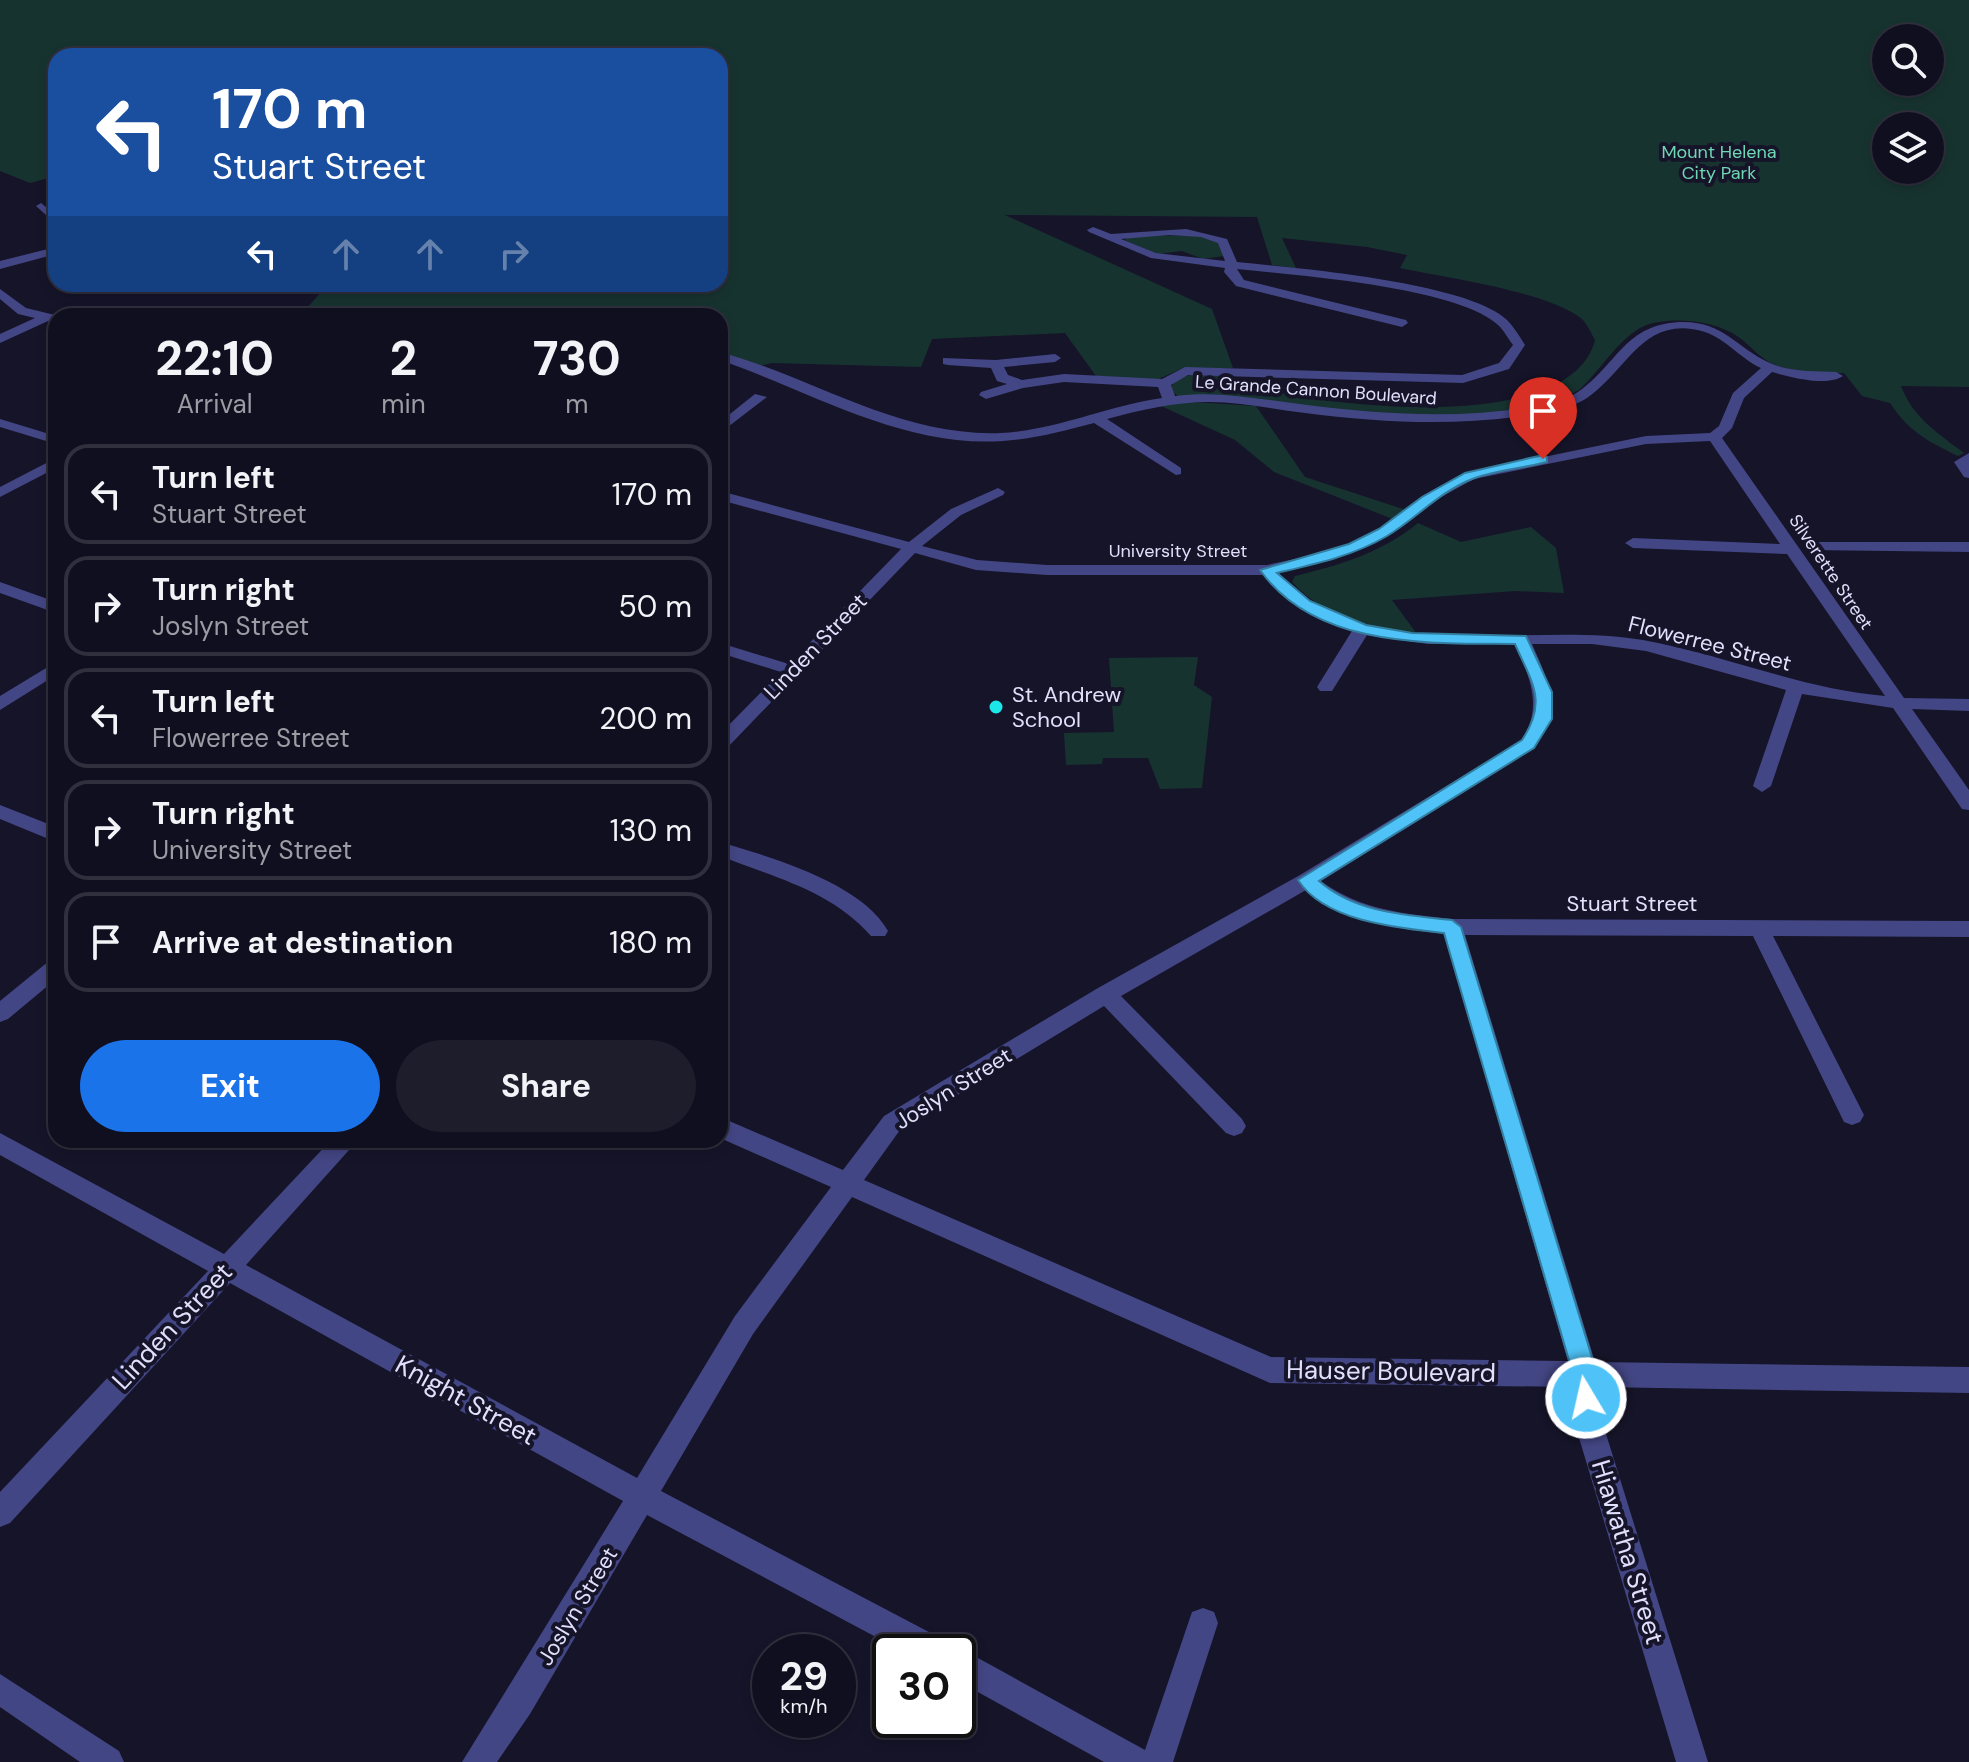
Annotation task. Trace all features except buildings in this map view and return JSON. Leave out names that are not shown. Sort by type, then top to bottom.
[{"type":"street","points":[[41,206],[48,213]]},
{"type":"street","points":[[986,395],[1055,378],[1165,383],[1178,374],[1196,370],[1463,379],[1496,370],[1518,351],[1518,339],[1502,322],[1454,301],[1344,277],[1154,256],[1093,230]]},
{"type":"street","points":[[1112,237],[1131,233],[1211,234],[1223,241],[1234,278],[1254,289],[1389,314],[1402,323]]},
{"type":"street","points":[[0,265],[48,252]]},
{"type":"street","points":[[0,293],[22,311],[48,317]]},
{"type":"street","points":[[0,339],[48,319]]},
{"type":"street","name":"Le Grande Cannon Boulevard","points":[[728,359],[881,419],[937,434],[1013,436],[1170,400],[1238,400],[1387,417],[1519,413],[1584,395],[1640,335],[1655,328],[1681,326],[1720,331],[1770,367],[1803,375],[1836,376]]},
{"type":"street","points":[[948,361],[996,364],[1055,358]]},
{"type":"street","points":[[996,364],[1002,378],[1021,384]]},
{"type":"street","points":[[1714,437],[1725,428],[1738,396],[1770,367]]},
{"type":"street","points":[[1165,383],[1164,389],[1170,400]]},
{"type":"street","points":[[728,423],[760,397]]},
{"type":"street","points":[[1095,417],[1176,471]]},
{"type":"street","points":[[0,423],[48,438]]},
{"type":"street","name":"Silverette Street","points":[[1714,437],[1969,804]]},
{"type":"street","name":"University Street","points":[[728,497],[947,560],[1011,569],[1267,570],[1327,557],[1354,547],[1384,532],[1427,499],[1470,476],[1646,440],[1714,437]]},
{"type":"street","points":[[0,493],[48,466]]},
{"type":"street","name":"Linden Street","points":[[728,737],[911,548],[956,512],[998,492]]},
{"type":"street","points":[[1633,543],[1791,549]]},
{"type":"street","points":[[1814,547],[1969,547]]},
{"type":"street","name":"Flowerree Street","points":[[1267,570],[1277,583],[1305,604],[1362,629],[1412,638],[1590,639],[1644,645],[1796,687],[1898,705],[1969,705]]},
{"type":"street","points":[[0,587],[48,605]]},
{"type":"street","points":[[1326,687],[1362,629]]},
{"type":"street","name":"Joslyn Street","points":[[478,1762],[519,1703],[744,1325],[892,1123],[1106,994],[1307,880],[1528,744],[1544,719],[1544,692],[1521,639]]},
{"type":"street","points":[[728,650],[791,670]]},
{"type":"street","points":[[0,704],[48,672]]},
{"type":"street","points":[[1762,786],[1796,687]]},
{"type":"street","points":[[0,812],[48,832]]},
{"type":"street","points":[[728,852],[844,897],[865,912],[878,931]]},
{"type":"street","name":"Stuart Street","points":[[1307,880],[1322,894],[1377,919],[1452,927],[1969,929]]},
{"type":"street","name":"Hiawatha Street","points":[[1452,927],[1585,1374],[1588,1421],[1692,1762]]},
{"type":"street","points":[[1759,928],[1852,1115]]},
{"type":"street","points":[[0,1013],[48,974]]},
{"type":"street","points":[[1106,994],[1234,1126]]},
{"type":"street","name":"Hauser Boulevard","points":[[728,1130],[1270,1370],[1969,1380]]},
{"type":"street","name":"Knight Street","points":[[0,1143],[643,1497],[901,1634]]},
{"type":"street","name":"Linden Street","points":[[0,1513],[338,1148]]},
{"type":"street","points":[[1157,1762],[1203,1623]]},
{"type":"street","points":[[976,1674],[1136,1762]]},
{"type":"street","points":[[0,1689],[108,1762]]},
{"type":"green space","name":"Mount Helena City Park","points":[[0,0],[1969,0],[1969,387],[1901,386],[1919,416],[1964,453],[1958,456],[1920,435],[1890,403],[1862,396],[1844,373],[1784,368],[1765,359],[1727,331],[1689,321],[1662,322],[1640,328],[1579,390],[1541,405],[1494,413],[1384,415],[1178,396],[1170,390],[1180,378],[1206,374],[1232,375],[1233,380],[1268,390],[1316,399],[1372,405],[1431,407],[1488,403],[1538,392],[1575,371],[1595,340],[1582,319],[1566,309],[1521,293],[1400,268],[1407,255],[1367,247],[1282,238],[1296,268],[1272,265],[1257,217],[1005,215],[1212,309],[1233,368],[1183,368],[1154,381],[1096,376],[1065,333],[932,339],[921,367],[772,363],[758,366],[728,356],[728,308],[307,308],[321,292],[728,292],[728,48],[48,48],[48,178],[30,183],[0,171]]},
{"type":"green space","points":[[1132,235],[1209,236],[1219,240],[1224,256],[1203,259],[1182,251],[1158,254],[1124,240]]},
{"type":"green space","points":[[1192,402],[1256,406],[1305,477],[1406,510],[1395,520],[1274,472],[1235,440],[1159,405]]},
{"type":"green space","points":[[1418,523],[1461,542],[1531,527],[1556,548],[1564,593],[1515,591],[1392,600],[1417,634],[1350,619],[1318,604],[1292,582],[1295,576],[1375,550]]},
{"type":"green space","points":[[1198,657],[1194,685],[1212,697],[1202,788],[1160,789],[1148,758],[1103,758],[1102,764],[1066,765],[1064,733],[1114,732],[1109,658]]},
{"type":"place","name":"St. Andrew School","points":[[996,707]]},
{"type":"route","points":[[1543,459],[1470,476],[1427,499],[1384,532],[1354,547],[1327,557],[1267,570],[1289,594],[1305,604],[1362,629],[1412,638],[1521,639],[1544,692],[1544,719],[1528,744],[1307,880],[1322,894],[1377,919],[1452,927],[1585,1374],[1586,1398]]}]
